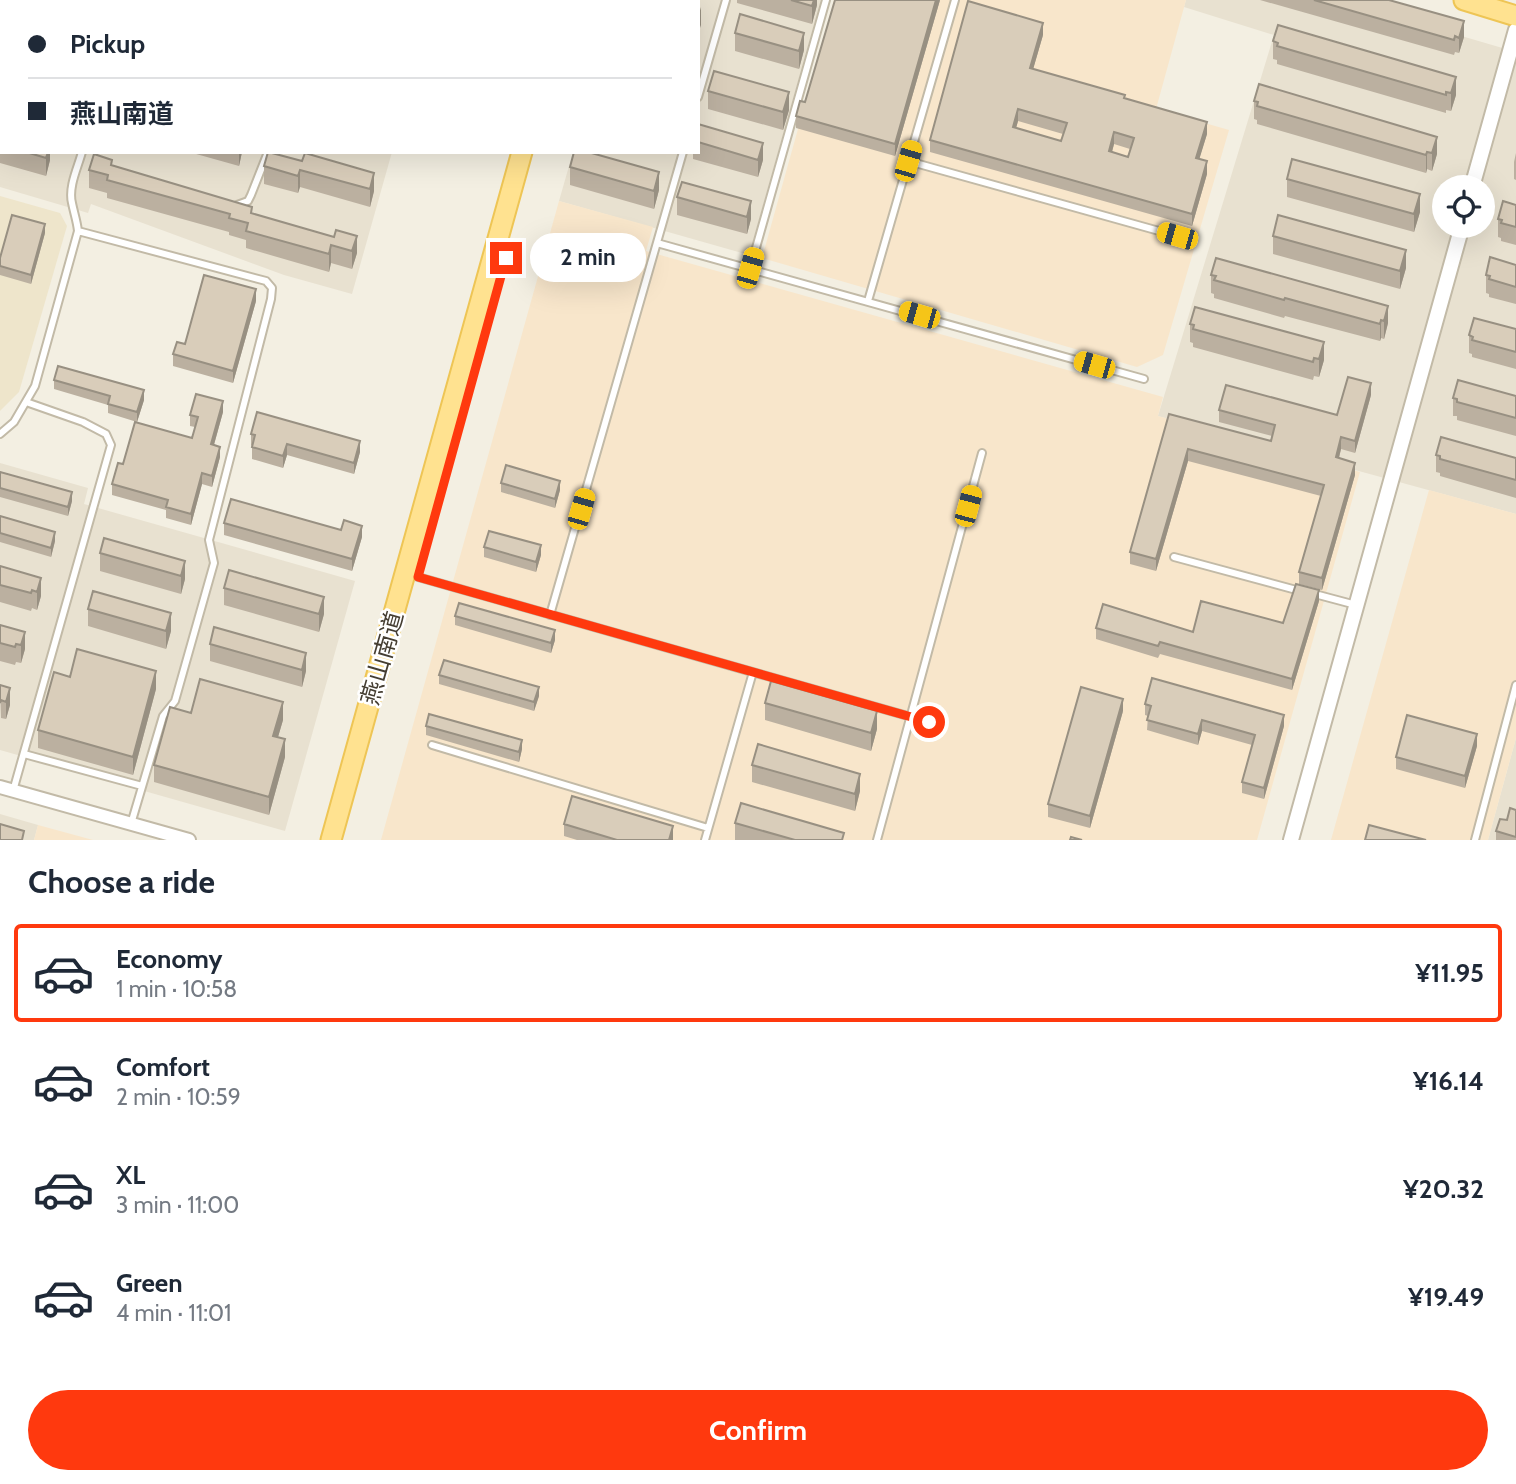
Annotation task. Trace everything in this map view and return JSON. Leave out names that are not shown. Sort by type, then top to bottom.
[{"type":"main road","points":[[1464,0],[1516,16]]},
{"type":"main road","name":"燕山南道","points":[[331,840],[521,154]]},
{"type":"main road","name":"燕山南道","points":[[345,840],[534,154]]},
{"type":"street","points":[[1475,175],[1516,30]]},
{"type":"street","points":[[1291,840],[1459,238]]},
{"type":"street","points":[[7,789],[189,840]]},
{"type":"lane","points":[[700,90],[726,0]]},
{"type":"lane","points":[[750,268],[826,0]]},
{"type":"lane","points":[[869,301],[955,0]]},
{"type":"lane","points":[[0,433],[14,422],[35,386],[78,231],[71,201],[81,154]]},
{"type":"lane","points":[[226,204],[238,205],[248,201],[267,154]]},
{"type":"lane","points":[[550,615],[682,154]]},
{"type":"lane","points":[[79,161],[93,165]]},
{"type":"lane","points":[[908,161],[1177,236]]},
{"type":"lane","points":[[78,231],[266,281],[272,288],[209,540],[214,564],[174,701],[163,716],[131,824]]},
{"type":"lane","points":[[657,243],[1144,379]]},
{"type":"lane","points":[[7,789],[24,754],[111,445],[106,434],[83,422],[26,402]]},
{"type":"lane","points":[[877,840],[982,453]]},
{"type":"lane","points":[[1174,557],[1356,606]]},
{"type":"lane","points":[[418,577],[929,722]]},
{"type":"lane","points":[[705,840],[753,672]]},
{"type":"lane","points":[[1475,840],[1516,685]]},
{"type":"lane","points":[[432,745],[708,828]]},
{"type":"lane","points":[[24,754],[142,786]]},
{"type":"shaded area","points":[[700,0],[821,0],[749,255],[559,201],[572,154],[700,154]]},
{"type":"shaded area","points":[[834,0],[1186,0],[1156,109],[1229,130],[1163,355],[1137,367],[762,258]]},
{"type":"shaded area","points":[[1186,0],[1339,0],[1516,52],[1516,514],[1158,416],[1274,35],[1184,7]]},
{"type":"shaded area","points":[[0,154],[391,154],[352,294],[284,275],[91,204],[88,213],[0,187]]},
{"type":"shaded area","points":[[0,196],[60,213],[67,226],[19,392],[0,411]]},
{"type":"shaded area","points":[[559,201],[653,227],[646,251],[1163,397],[1158,416],[1360,472],[1257,840],[381,840]]},
{"type":"shaded area","points":[[0,463],[88,488],[84,504],[355,581],[285,831],[0,750]]},
{"type":"shaded area","points":[[1429,490],[1516,514],[1516,738],[1488,840],[1331,840]]},
{"type":"shaded area","points":[[1516,738],[1516,840],[1488,840]]},
{"type":"shaded area","points":[[0,814],[38,825],[34,840],[0,840]]},
{"type":"shaded area","points":[[38,825],[93,840],[34,840]]},
{"type":"building","points":[[791,0],[814,0],[812,6]]},
{"type":"building","points":[[835,0],[936,0],[895,144],[796,116],[800,101],[805,102]]},
{"type":"building","points":[[1314,0],[1389,0],[1464,21],[1459,38],[1455,36],[1454,40]]},
{"type":"building","points":[[968,1],[1043,23],[1030,68],[1207,122],[1196,158],[1207,161],[1192,214],[930,140]],"holes":[[[1018,109],[1067,123],[1061,141],[1013,127]],[[1114,132],[1134,138],[1128,157],[1109,151]]]},
{"type":"building","points":[[740,14],[804,33],[799,51],[735,33]]},
{"type":"building","points":[[1278,25],[1456,77],[1451,93],[1446,92],[1446,95],[1277,46],[1278,43],[1273,41]]},
{"type":"building","points":[[714,71],[789,92],[783,112],[708,91]]},
{"type":"building","points":[[1259,84],[1437,137],[1432,153],[1427,152],[1426,155],[1257,106],[1258,102],[1254,101]]},
{"type":"building","points":[[700,125],[763,143],[758,160],[700,143]]},
{"type":"building","points":[[94,154],[112,160],[111,165],[252,207],[251,213],[334,237],[336,230],[357,236],[352,251],[331,245],[329,254],[246,231],[248,223],[229,218],[230,214],[107,180],[108,175],[89,170]]},
{"type":"building","points":[[267,154],[302,161],[305,154],[308,154],[374,173],[370,189],[300,170],[298,176],[264,166]]},
{"type":"building","points":[[573,154],[595,154],[659,172],[654,191],[570,167]]},
{"type":"building","points":[[1292,159],[1420,194],[1414,214],[1287,179]]},
{"type":"building","points":[[682,182],[751,201],[747,217],[677,197]]},
{"type":"building","points":[[1503,201],[1516,205],[1516,227],[1501,223],[1502,220],[1498,219]]},
{"type":"building","points":[[12,215],[45,224],[31,275],[0,266]]},
{"type":"building","points":[[1278,215],[1406,250],[1400,271],[1273,236]]},
{"type":"building","points":[[1490,257],[1516,265],[1516,287],[1489,279],[1490,276],[1486,275]]},
{"type":"building","points":[[1216,258],[1388,306],[1384,321],[1381,320],[1380,324],[1214,280],[1216,276],[1211,275]]},
{"type":"building","points":[[204,275],[256,289],[233,371],[173,354],[177,342],[185,344]]},
{"type":"building","points":[[1195,307],[1324,342],[1319,359],[1314,358],[1313,362],[1193,329],[1194,325],[1190,324]]},
{"type":"building","points":[[1474,318],[1516,329],[1516,352],[1472,340],[1473,337],[1469,335]]},
{"type":"building","points":[[58,366],[144,390],[137,412],[108,404],[110,396],[54,380]]},
{"type":"building","points":[[1348,377],[1371,383],[1355,441],[1341,437],[1336,457],[1355,463],[1322,578],[1299,572],[1324,485],[1188,449],[1156,559],[1130,552],[1169,414],[1271,441],[1275,425],[1219,410],[1226,385],[1337,415]]},
{"type":"building","points":[[1458,380],[1516,396],[1516,418],[1457,402],[1457,399],[1453,398]]},
{"type":"building","points":[[196,394],[223,401],[211,444],[220,447],[212,476],[202,473],[191,514],[166,507],[168,500],[112,484],[118,463],[123,464],[135,422],[192,438],[198,417],[190,415]]},
{"type":"building","points":[[257,412],[360,441],[354,463],[287,444],[283,456],[252,447],[255,435],[251,434]]},
{"type":"building","points":[[1441,437],[1516,458],[1516,480],[1440,459],[1440,456],[1436,455]]},
{"type":"building","points":[[506,465],[560,481],[555,499],[501,483]]},
{"type":"building","points":[[0,472],[72,492],[68,507],[0,488]]},
{"type":"building","points":[[231,499],[341,530],[344,520],[362,526],[352,559],[224,523]]},
{"type":"building","points":[[0,516],[55,532],[51,548],[0,533]]},
{"type":"building","points":[[489,531],[541,545],[536,562],[484,547]]},
{"type":"building","points":[[104,538],[185,561],[181,576],[100,553]]},
{"type":"building","points":[[0,566],[41,578],[37,592],[0,585]]},
{"type":"building","points":[[229,570],[324,597],[319,614],[224,588]]},
{"type":"building","points":[[1296,584],[1319,590],[1292,679],[1160,642],[1158,646],[1096,628],[1103,604],[1193,632],[1201,601],[1283,623]]},
{"type":"building","points":[[93,591],[171,613],[166,631],[88,609]]},
{"type":"building","points":[[459,603],[555,630],[551,643],[455,616]]},
{"type":"building","points":[[0,625],[25,632],[21,645],[16,644],[15,647],[0,643]]},
{"type":"building","points":[[214,627],[306,653],[302,670],[210,644]]},
{"type":"building","points":[[77,649],[156,671],[133,757],[38,730],[54,672],[70,677]]},
{"type":"building","points":[[444,660],[539,687],[534,702],[439,675]]},
{"type":"building","points":[[1152,678],[1284,715],[1264,788],[1242,782],[1255,735],[1202,720],[1198,734],[1147,720],[1151,706],[1145,704]]},
{"type":"building","points":[[200,679],[283,702],[273,736],[285,739],[269,797],[154,765],[170,707],[191,713]]},
{"type":"building","points":[[771,681],[877,711],[871,733],[765,703]]},
{"type":"building","points":[[0,685],[10,688],[6,702],[1,700],[0,703]]},
{"type":"building","points":[[1081,687],[1123,699],[1090,816],[1048,804]]},
{"type":"building","points":[[429,714],[522,740],[519,752],[426,726]]},
{"type":"building","points":[[1407,715],[1477,734],[1465,776],[1396,757]]},
{"type":"building","points":[[758,744],[860,774],[855,794],[752,765]]},
{"type":"building","points":[[572,796],[673,826],[669,840],[617,840],[564,824]]},
{"type":"building","points":[[741,803],[844,833],[842,840],[795,840],[735,823]]},
{"type":"building","points":[[1510,808],[1516,810],[1516,837],[1496,831],[1500,819],[1507,820]]},
{"type":"building","points":[[0,824],[24,831],[22,840],[0,840]]},
{"type":"building","points":[[1369,825],[1426,840],[1365,840]]},
{"type":"route","points":[[506,258],[418,577],[929,722]]}]
